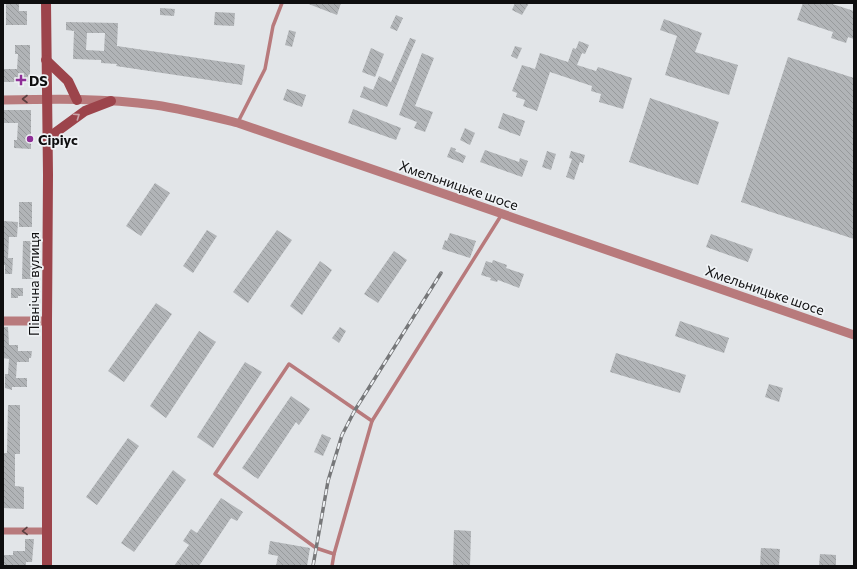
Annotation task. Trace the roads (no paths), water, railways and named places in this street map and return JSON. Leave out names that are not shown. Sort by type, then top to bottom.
[{"type":"main road","name":"Північна вулиця","points":[[46,3],[48,138],[47,566]]},
{"type":"main road","points":[[46,60],[68,80],[77,100]]},
{"type":"main road","points":[[48,138],[85,111],[111,101]]},
{"type":"street","name":"Хмельницьке шосе","points":[[3,100],[47,99],[132,102],[174,108],[238,123],[854,335]]},
{"type":"street","points":[[3,321],[47,321]]},
{"type":"street","points":[[3,531],[47,531]]},
{"type":"lane","points":[[238,123],[265,69],[273,26],[282,3]]},
{"type":"lane","points":[[332,566],[334,554],[372,421],[502,214]]},
{"type":"lane","points":[[334,554],[316,548],[215,474],[289,364],[372,421]]},
{"type":"railway","points":[[313,566],[328,481],[342,435],[355,410],[441,273]]},
{"type":"place","name":"DS","points":[[21,80]]},
{"type":"place","name":"Сіріус","points":[[30,139]]}]
